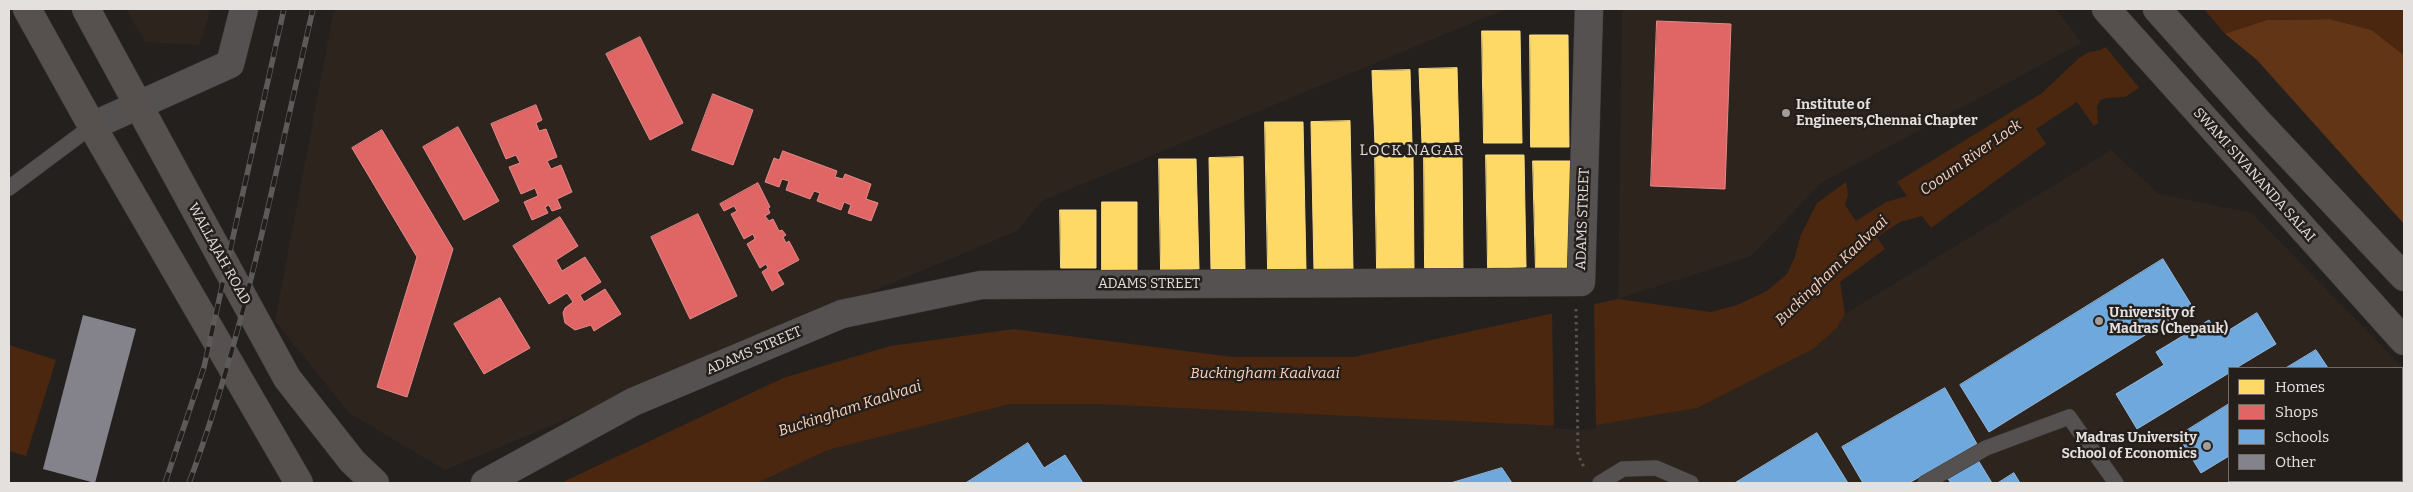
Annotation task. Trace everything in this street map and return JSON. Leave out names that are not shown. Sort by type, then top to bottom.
[{"type":"main road","points":[[28,9],[92,126],[299,483]]},
{"type":"main road","name":"WALLAJAH ROAD","points":[[86,9],[287,378],[352,461],[375,483]]},
{"type":"main road","name":"SWAMI SIVANANDA SALAI","points":[[2106,9],[2404,341]]},
{"type":"main road","points":[[2157,9],[2404,277]]},
{"type":"street","points":[[92,126],[230,64],[244,9]]},
{"type":"street","name":"ADAMS STREET","points":[[485,483],[633,402],[842,314],[981,285],[1581,282],[1588,9]]},
{"type":"lane","points":[[9,188],[92,126]]},
{"type":"lane","points":[[1924,483],[1986,448],[2069,417],[2116,483]]},
{"type":"lane","points":[[1594,479],[1623,469],[1656,468],[1690,483]]},
{"type":"path","points":[[1576,305],[1578,456],[1594,479]]},
{"type":"shaded area","points":[[126,9],[211,9],[199,45],[145,42]]},
{"type":"shaded area","points":[[334,9],[1506,9],[1042,201],[1017,231],[445,470],[349,413],[275,321]]},
{"type":"shaded area","name":"Institute of Engineers,Chennai Chapter","points":[[1622,9],[2056,9],[2082,43],[1821,183],[1751,256],[1618,299]]},
{"type":"shaded area","points":[[2330,19],[2372,30],[2404,55],[2404,224],[2257,60],[2224,33],[2267,20]]},
{"type":"shaded area","name":"University of Madras (Chepauk)","points":[[2111,150],[2159,194],[2252,213],[2402,367],[2228,367],[2228,482],[2403,482],[2403,368],[2404,483],[757,483],[828,450],[1010,404],[1097,404],[1837,328],[1845,314]]},
{"type":"water","points":[[2160,9],[2404,9],[2404,55],[2372,30],[2330,19],[2267,20],[2200,42],[2163,65],[2139,88],[2125,97],[2100,100],[2097,107],[2098,123],[2094,126],[2077,102],[2036,129],[2046,144],[1931,228],[1922,216],[1900,222],[1877,237],[1885,249],[1840,282],[1845,314],[1837,328],[1813,349],[1697,408],[1584,427],[1097,404],[1010,404],[828,450],[757,483],[561,483],[783,378],[890,346],[1014,329],[1233,357],[1354,357],[1618,299],[1711,312],[1737,305],[1767,291],[1787,274],[1795,257],[1800,237],[1817,203],[1846,182],[1848,195],[1845,205],[1856,221],[1886,202],[1907,196],[1897,182],[2042,93],[2079,58],[2089,52],[2100,50],[2133,32]]},
{"type":"water","points":[[9,345],[56,360],[26,456],[9,451]]},
{"type":"pier","points":[[2157,9],[2204,9],[2226,35],[2201,44],[2179,56],[2141,90],[2104,45],[2132,30]]},
{"type":"pier","points":[[1594,301],[1596,428],[1584,430],[1554,428],[1552,310]]},
{"type":"building: Homes","points":[[1482,31],[1520,31],[1522,143],[1484,143]]},
{"type":"building: Homes","points":[[1530,35],[1568,35],[1569,147],[1531,147]]},
{"type":"building: Homes","points":[[1457,68],[1459,142],[1422,143],[1419,69]]},
{"type":"building: Homes","points":[[1410,70],[1412,144],[1375,145],[1372,71]]},
{"type":"building: Homes","points":[[1350,121],[1353,269],[1314,270],[1311,122]]},
{"type":"building: Homes","points":[[1265,122],[1303,122],[1306,270],[1268,270]]},
{"type":"building: Homes","points":[[1486,155],[1524,155],[1526,267],[1488,268]]},
{"type":"building: Homes","points":[[1375,156],[1413,156],[1414,269],[1377,269]]},
{"type":"building: Homes","points":[[1424,156],[1462,156],[1463,268],[1425,268]]},
{"type":"building: Homes","points":[[1243,157],[1245,269],[1211,269],[1209,158]]},
{"type":"building: Homes","points":[[1159,159],[1196,159],[1199,269],[1161,271]]},
{"type":"building: Homes","points":[[1533,161],[1572,161],[1573,273],[1536,273]]},
{"type":"building: Homes","points":[[1102,202],[1137,202],[1137,276],[1102,276]]},
{"type":"building: Homes","points":[[1060,210],[1096,210],[1096,268],[1061,268]]},
{"type":"building: Shops","points":[[1657,21],[1731,24],[1725,189],[1651,186]]},
{"type":"building: Shops","points":[[640,37],[683,123],[650,140],[606,54]]},
{"type":"building: Shops","points":[[713,94],[753,110],[733,165],[692,150]]},
{"type":"building: Shops","points":[[536,105],[542,120],[536,123],[539,131],[546,129],[557,157],[547,161],[551,169],[561,165],[572,192],[557,199],[561,208],[552,211],[549,205],[545,207],[548,213],[532,220],[524,202],[538,196],[535,188],[521,194],[509,167],[520,163],[516,155],[506,159],[491,124]]},
{"type":"building: Shops","points":[[458,127],[499,201],[464,220],[423,147]]},
{"type":"building: Shops","points":[[382,130],[453,249],[407,397],[377,387],[417,257],[352,148]]},
{"type":"building: Shops","points":[[783,151],[837,171],[835,177],[843,179],[845,174],[871,184],[866,199],[878,203],[871,221],[848,213],[851,205],[844,202],[841,210],[817,201],[820,193],[814,191],[810,199],[786,190],[789,181],[782,179],[779,187],[765,182],[774,158],[779,160]]},
{"type":"building: Shops","points":[[758,183],[770,207],[768,208],[770,213],[765,216],[769,221],[773,219],[779,231],[782,230],[786,235],[783,237],[786,243],[789,241],[799,260],[777,272],[784,284],[772,291],[762,272],[768,268],[766,264],[760,268],[747,244],[755,239],[753,234],[744,239],[731,214],[737,211],[734,206],[724,211],[720,204]]},
{"type":"building: Shops","points":[[698,214],[737,296],[690,319],[651,237]]},
{"type":"building: Shops","points":[[560,217],[578,246],[556,260],[562,271],[585,257],[601,282],[580,295],[584,302],[605,289],[621,314],[594,331],[591,325],[575,330],[565,323],[563,313],[565,308],[573,302],[567,293],[549,304],[513,246]]},
{"type":"building: Shops","points":[[500,298],[530,348],[484,374],[454,324]]},
{"type":"building: Schools","points":[[2163,259],[2192,306],[1989,432],[1960,385]]},
{"type":"building: Schools","points":[[2257,313],[2276,344],[2238,367],[2228,367],[2228,374],[2137,429],[2116,394],[2164,365],[2156,352],[2209,320],[2219,336]]},
{"type":"building: Schools","points":[[2316,350],[2327,367],[2288,367]]},
{"type":"building: Schools","points":[[1945,388],[1977,444],[1909,483],[1863,483],[1842,447]]},
{"type":"building: Schools","name":"Madras University School of Economics","points":[[2228,405],[2228,457],[2201,473],[2178,436]]},
{"type":"building: Schools","points":[[1817,433],[1848,483],[1735,483]]},
{"type":"building: Schools","points":[[1028,443],[1044,468],[1065,455],[1083,483],[966,483]]},
{"type":"building: Schools","points":[[1978,460],[1992,483],[1951,483],[1948,479]]},
{"type":"building: Schools","points":[[1502,468],[1512,483],[1451,483]]},
{"type":"building: Schools","points":[[2014,473],[2020,483],[1998,483]]},
{"type":"building: Schools","points":[[2246,482],[2375,483],[2247,483]]},
{"type":"building: Other","points":[[83,315],[136,329],[95,483],[43,469]]},
{"type":"railway","points":[[165,483],[204,367],[284,9]]},
{"type":"railway","points":[[189,483],[209,425],[244,308],[313,9]]},
{"type":"place","name":"Institute of Engineers,Chennai Chapter","points":[[1786,113]]},
{"type":"place","name":"University of Madras (Chepauk)","points":[[2099,321]]},
{"type":"place","name":"Madras University School of Economics","points":[[2207,446]]},
{"type":"district","name":"LOCK NAGAR","points":[[1412,151]]},
{"type":"water label","name":"Cooum River Lock","points":[[1971,158]]},
{"type":"water label","name":"Buckingham Kaalvaai","points":[[1832,271]]},
{"type":"water label","name":"Buckingham Kaalvaai","points":[[1265,374]]},
{"type":"water label","name":"Buckingham Kaalvaai","points":[[850,409]]}]
